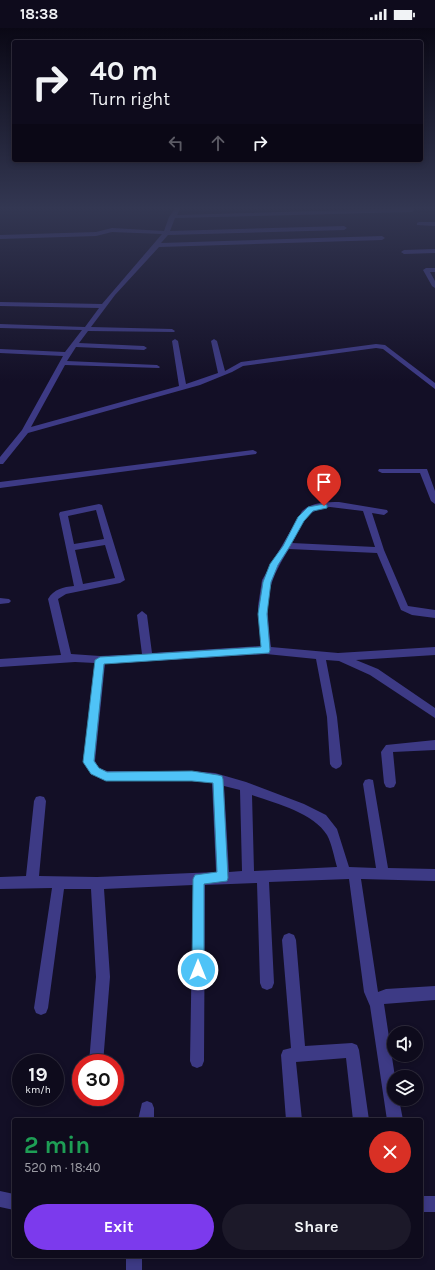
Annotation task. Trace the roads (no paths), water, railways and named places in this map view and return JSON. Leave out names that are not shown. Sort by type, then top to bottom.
[{"type":"street","points":[[0,462],[25,431],[73,345],[140,265]]},
{"type":"street","points":[[435,270],[425,267],[435,286]]},
{"type":"street","points":[[0,304],[104,306]]},
{"type":"street","points":[[0,326],[172,331]]},
{"type":"street","points":[[175,341],[183,387]]},
{"type":"street","points":[[214,341],[222,374]]},
{"type":"street","points":[[73,345],[144,348]]},
{"type":"street","points":[[25,431],[183,387],[222,374],[246,363],[381,346],[385,347],[435,387]]},
{"type":"street","points":[[0,351],[67,354]]},
{"type":"street","points":[[62,363],[157,368]]},
{"type":"street","points":[[0,485],[253,452]]},
{"type":"street","points":[[382,471],[424,471],[425,478],[435,501]]},
{"type":"street","points":[[266,650],[263,614],[267,582],[274,564],[286,546],[300,519],[311,509],[337,504],[384,512]]},
{"type":"street","points":[[67,659],[53,599],[55,595],[59,592],[120,580],[99,508],[63,514],[79,588]]},
{"type":"street","points":[[367,509],[380,550],[404,608],[412,611],[435,614]]},
{"type":"street","points":[[70,548],[109,541]]},
{"type":"street","points":[[286,546],[380,550]]},
{"type":"street","points":[[142,616],[147,657]]},
{"type":"street","points":[[0,662],[67,659],[100,660],[266,650],[338,657],[435,651]]},
{"type":"street","points":[[320,655],[332,717],[336,764]]},
{"type":"street","points":[[338,657],[374,672],[435,714]]},
{"type":"street","points":[[100,660],[88,762],[95,771],[106,776],[192,776],[218,779],[246,787],[300,808],[322,820],[333,832],[350,873],[371,992],[377,1005],[395,1118]]},
{"type":"street","points":[[390,783],[387,752],[390,748],[435,745]]},
{"type":"street","points":[[218,779],[222,878]]},
{"type":"street","points":[[368,784],[383,874]]},
{"type":"street","points":[[246,787],[248,877]]},
{"type":"street","points":[[32,882],[40,801]]},
{"type":"street","points":[[0,883],[97,883],[350,873],[435,876]]},
{"type":"street","points":[[263,876],[268,983]]},
{"type":"street","points":[[197,1061],[199,879]]},
{"type":"street","points":[[40,1008],[59,882]]},
{"type":"street","points":[[97,883],[103,977],[97,1054]]},
{"type":"street","points":[[289,940],[299,1054]]},
{"type":"street","points":[[377,1005],[378,999],[386,996],[435,993]]},
{"type":"street","points":[[294,1118],[288,1055],[352,1050],[361,1118]]},
{"type":"street","points":[[0,1198],[12,1201]]},
{"type":"street","points":[[423,1204],[435,1204]]},
{"type":"street","points":[[134,1258],[134,1270]]}]
